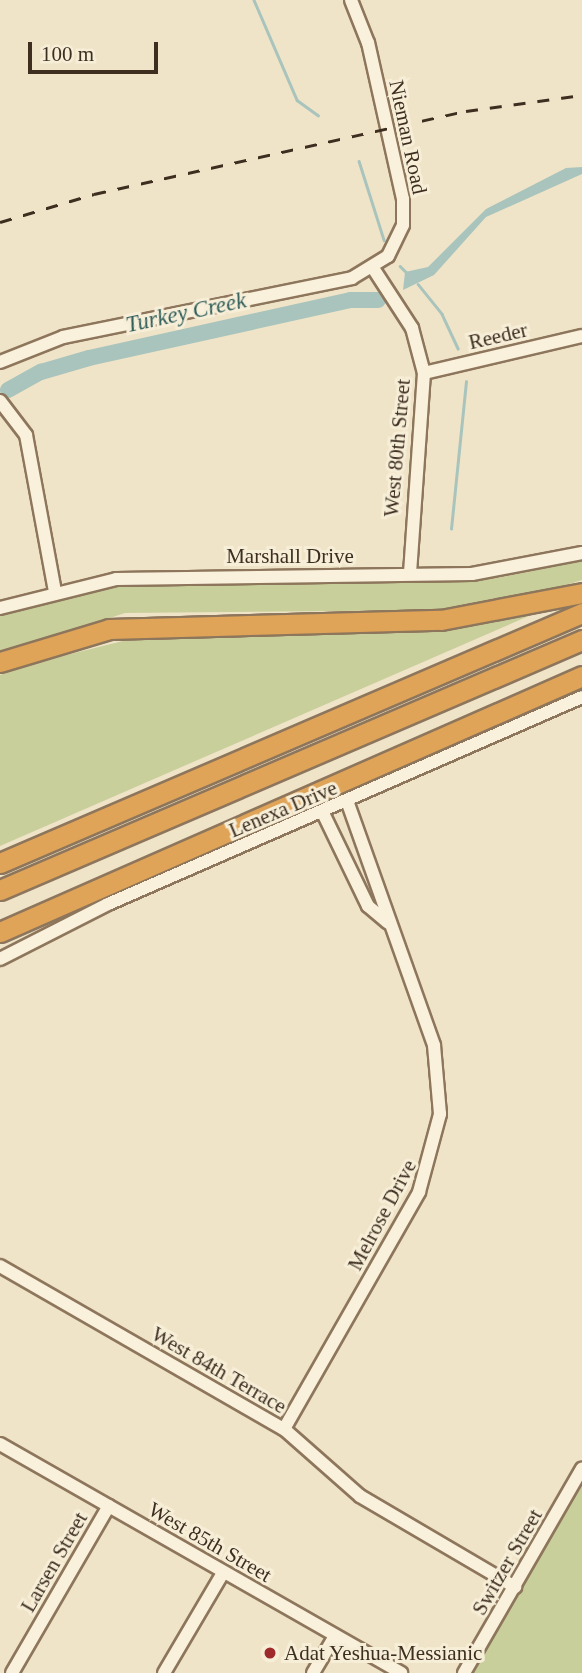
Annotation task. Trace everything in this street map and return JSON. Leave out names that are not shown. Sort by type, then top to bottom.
[{"type":"highway","points":[[0,662],[109,629],[441,620],[582,593]]},
{"type":"highway","points":[[0,863],[582,613]]},
{"type":"highway","points":[[0,890],[582,640]]},
{"type":"highway","points":[[0,932],[582,676]]},
{"type":"highway","points":[[0,900],[54,867]]},
{"type":"street","name":"Nieman Road","points":[[0,362],[63,337],[352,278],[373,268],[396,242],[404,211],[368,43],[351,0]]},
{"type":"street","name":"West 80th Street","points":[[373,268],[412,328],[424,373],[410,575]]},
{"type":"street","name":"Reeder","points":[[424,373],[582,336]]},
{"type":"street","points":[[0,401],[26,435],[55,591]]},
{"type":"street","name":"Marshall Drive","points":[[0,608],[55,591],[152,577],[498,572],[582,553]]},
{"type":"street","name":"Lenexa Drive","points":[[0,959],[108,904],[348,803],[582,697]]},
{"type":"street","name":"Melrose Drive","points":[[284,1429],[419,1192],[437,1137],[441,1091],[435,1045],[388,923],[386,903],[348,803]]},
{"type":"street","name":"Melrose Drive","points":[[323,813],[368,906],[388,923]]},
{"type":"street","name":"West 84th Terrace","points":[[0,1266],[284,1429],[360,1496],[515,1587]]},
{"type":"street","name":"West 85th Street","points":[[0,1444],[401,1673]]},
{"type":"street","name":"Switzer Street","points":[[464,1673],[582,1469]]},
{"type":"street","name":"Larsen Street","points":[[12,1673],[109,1506]]},
{"type":"street","points":[[164,1673],[223,1573]]},
{"type":"street","points":[[313,1673],[335,1636]]},
{"type":"green space","points":[[582,561],[582,580],[514,601],[451,610],[125,613],[0,654],[0,615],[105,587],[497,578]]},
{"type":"green space","points":[[531,615],[0,846],[0,675],[18,667],[151,634]]},
{"type":"green space","points":[[582,1478],[582,1673],[471,1673]]},
{"type":"water","points":[[582,167],[582,174],[486,217],[434,275],[403,290],[405,272],[428,267],[486,209],[566,168]]},
{"type":"waterway","points":[[254,0],[297,100],[318,115]]},
{"type":"waterway","points":[[359,161],[384,240]]},
{"type":"waterway","points":[[400,266],[408,274]]},
{"type":"waterway","points":[[418,284],[442,314],[458,349]]},
{"type":"waterway","name":"Turkey Creek","points":[[8,390],[41,372],[89,358],[351,300],[378,300]]},
{"type":"waterway","points":[[451,529],[466,382]]},
{"type":"railway","points":[[0,222],[94,194],[466,111],[582,95]]},
{"type":"place","name":"Adat Yeshua-Messianic","points":[[270,1653]]}]
